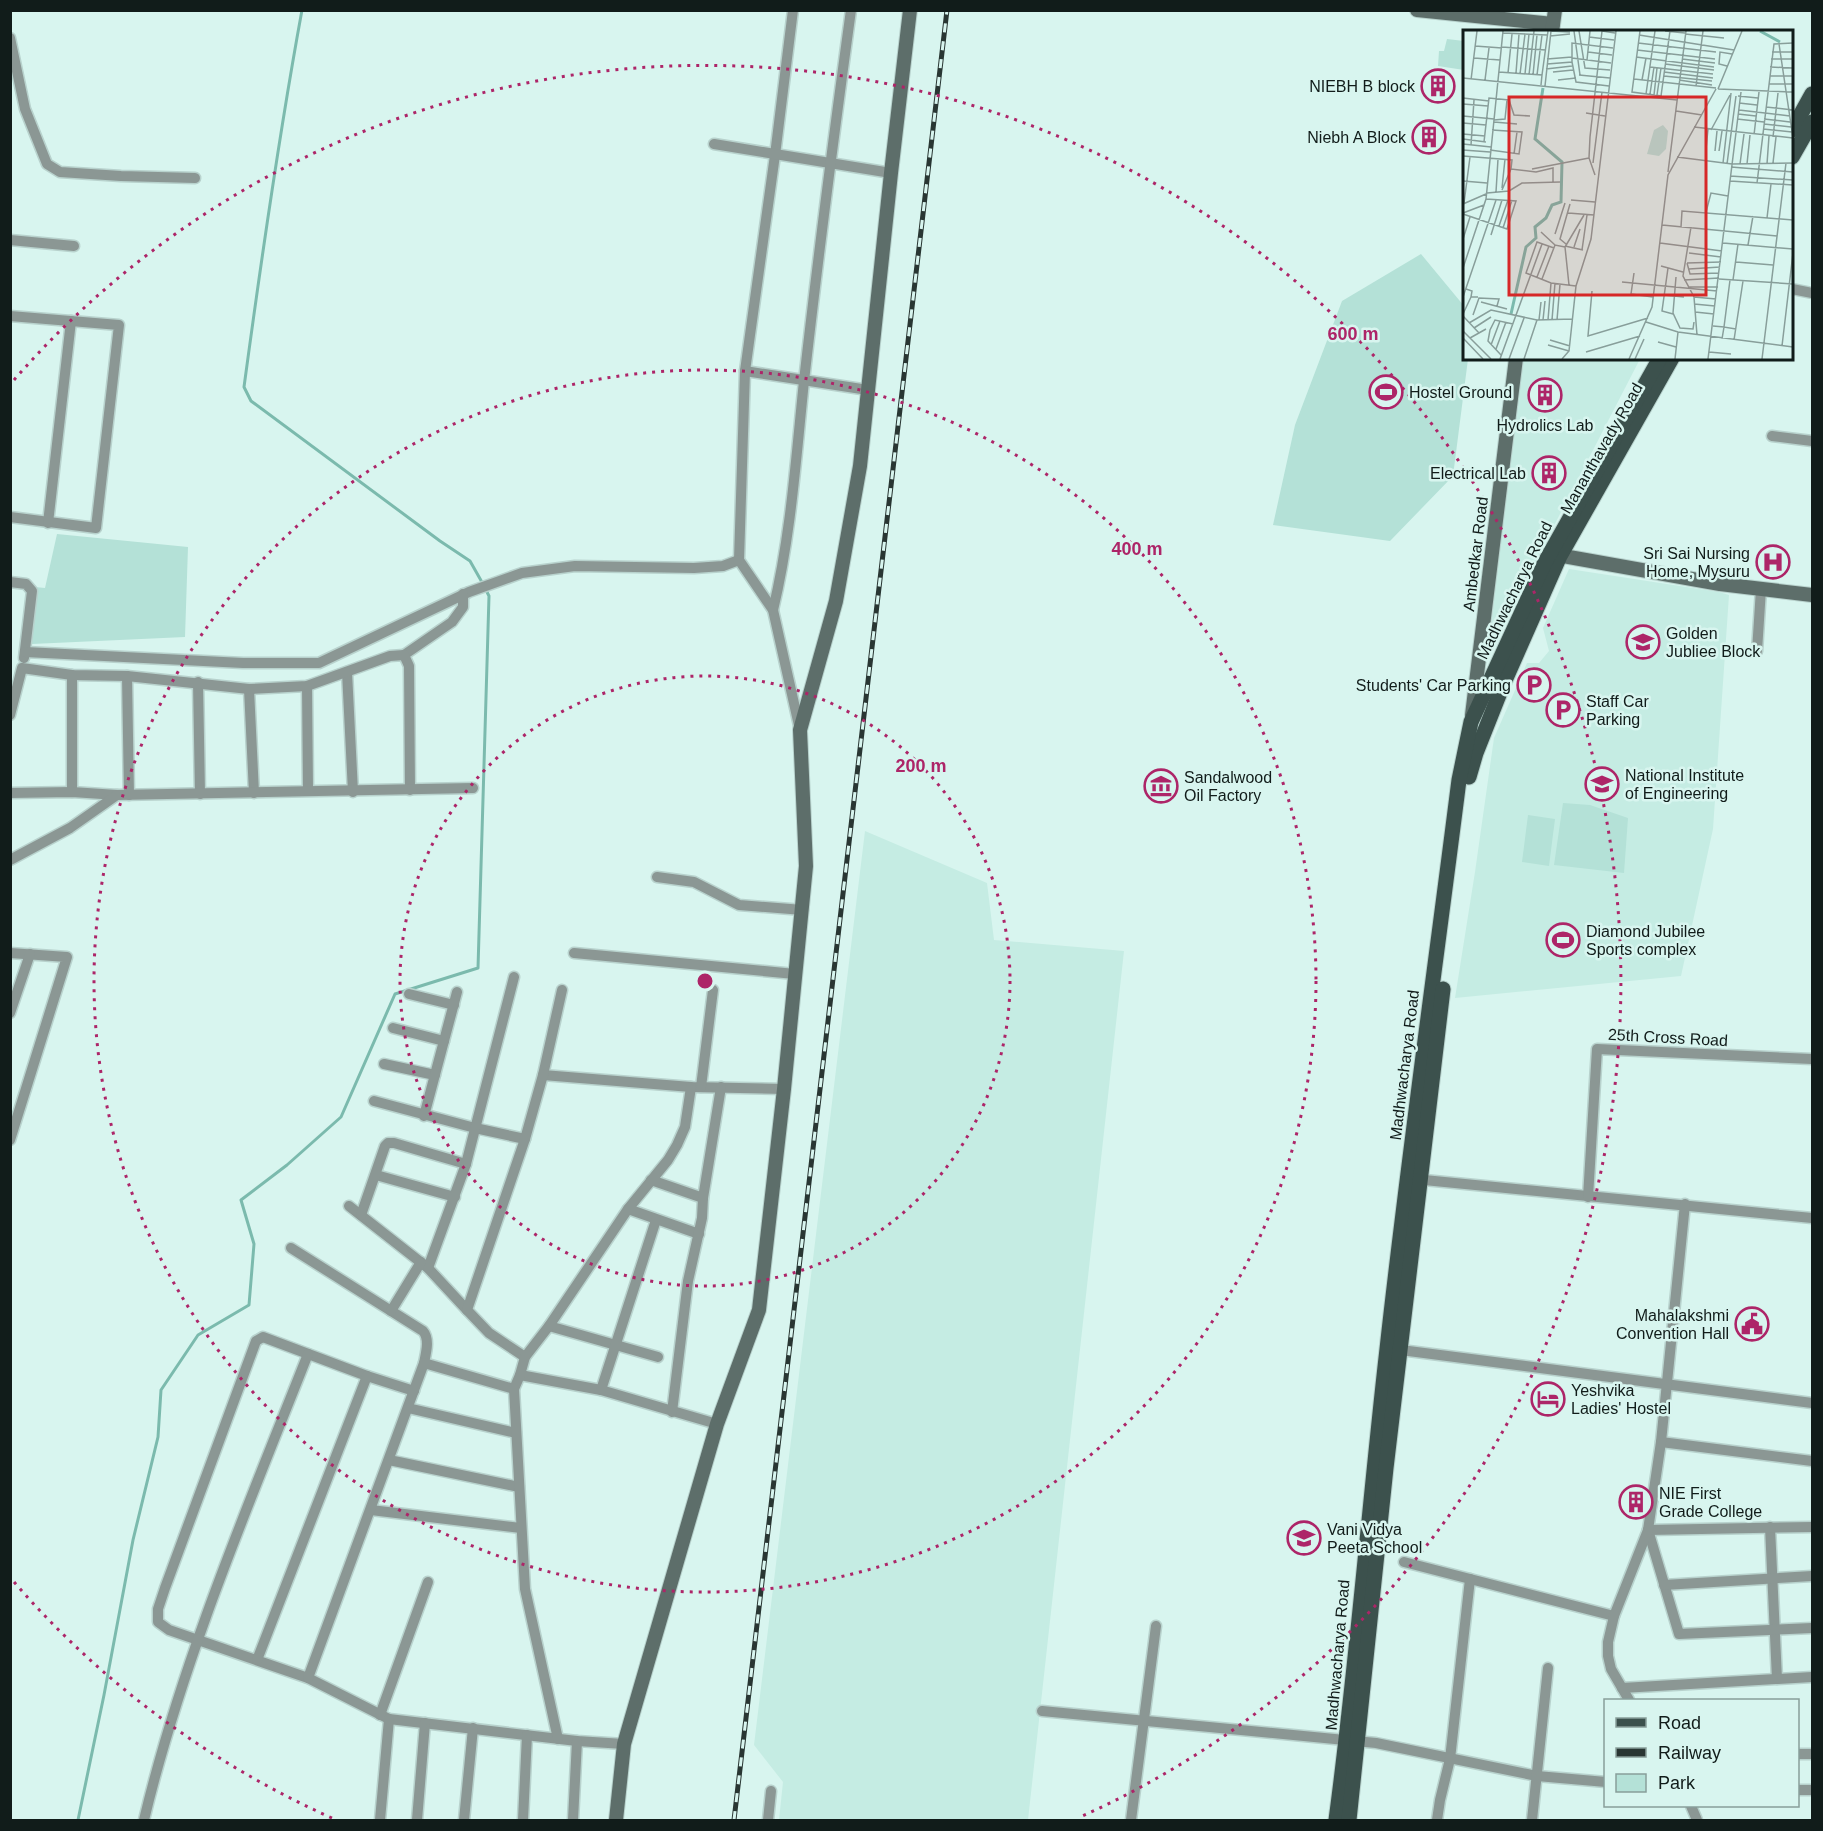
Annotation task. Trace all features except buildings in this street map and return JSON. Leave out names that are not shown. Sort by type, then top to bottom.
[{"type":"main road","points":[[1793,127],[1812,94]]},
{"type":"main road","points":[[1793,154],[1812,122]]},
{"type":"main road","name":"Madhwacharya Road","points":[[1348,1821],[1353,1740],[1393,1349],[1459,780],[1471,722],[1555,555],[1659,360]]},
{"type":"main road","name":"Mananthavady Road","points":[[1476,753],[1555,555],[1671,360]]},
{"type":"main road","name":"Madhwacharya Road","points":[[1414,1179],[1469,772],[1476,753]]},
{"type":"main road","name":"Madhwacharya Road","points":[[1336,1821],[1353,1740]]},
{"type":"street","points":[[616,1821],[624,1744],[717,1424],[759,1310],[803,910],[806,854],[800,730],[773,610],[739,560],[745,371],[776,155],[793,10]]},
{"type":"street","points":[[773,610],[783,568],[830,164],[851,10]]},
{"type":"street","points":[[800,730],[836,601],[860,466],[910,10]]},
{"type":"street","points":[[1417,10],[1553,22]]},
{"type":"street","points":[[10,38],[25,109],[46,165],[60,172],[195,178]]},
{"type":"street","points":[[714,144],[891,173]]},
{"type":"street","points":[[10,240],[74,246]]},
{"type":"street","points":[[1793,289],[1812,293]]},
{"type":"street","points":[[10,316],[119,325],[96,528],[10,518]]},
{"type":"street","points":[[48,523],[71,321]]},
{"type":"street","name":"Ambedkar Road","points":[[1476,753],[1471,722],[1516,360]]},
{"type":"street","points":[[745,371],[804,382],[868,390]]},
{"type":"street","points":[[1772,436],[1812,441]]},
{"type":"street","points":[[1555,555],[1720,584],[1812,595]]},
{"type":"street","points":[[25,652],[243,663],[319,663],[466,593],[522,573],[575,566],[694,568],[723,566],[739,560]]},
{"type":"street","points":[[10,582],[26,584],[32,591],[25,652],[10,715]]},
{"type":"street","points":[[1757,651],[1761,589]]},
{"type":"street","points":[[22,668],[72,675],[127,676],[249,689],[307,686],[390,656],[404,655],[452,622],[463,608],[466,593]]},
{"type":"street","points":[[404,655],[409,666],[410,790]]},
{"type":"street","points":[[347,672],[353,792]]},
{"type":"street","points":[[72,675],[72,792]]},
{"type":"street","points":[[127,676],[129,795]]},
{"type":"street","points":[[198,682],[200,794]]},
{"type":"street","points":[[307,686],[308,790]]},
{"type":"street","points":[[249,689],[254,793]]},
{"type":"street","points":[[10,793],[72,792],[129,795],[472,788]]},
{"type":"street","points":[[10,860],[70,828],[117,795]]},
{"type":"street","points":[[657,877],[694,882],[739,905],[803,910]]},
{"type":"street","points":[[10,953],[68,957],[10,1140]]},
{"type":"street","points":[[574,953],[795,974]]},
{"type":"street","points":[[10,1013],[30,954]]},
{"type":"street","points":[[392,1311],[424,1265],[455,1197],[466,1164],[514,977]]},
{"type":"street","points":[[467,1310],[525,1139],[543,1075],[562,990]]},
{"type":"street","points":[[558,1739],[525,1589],[514,1389],[525,1357],[549,1326],[628,1209],[668,1160],[677,1145],[685,1127],[696,1087],[713,990]]},
{"type":"street","points":[[424,1116],[457,992]]},
{"type":"street","points":[[409,994],[454,1005]]},
{"type":"street","points":[[393,1028],[444,1041]]},
{"type":"street","name":"25th Cross Road","points":[[1588,1197],[1598,1049],[1812,1059]]},
{"type":"street","points":[[384,1064],[435,1075]]},
{"type":"street","points":[[543,1075],[696,1087],[784,1089]]},
{"type":"street","points":[[672,1412],[688,1281],[702,1218],[703,1198],[721,1087]]},
{"type":"street","points":[[374,1101],[424,1116],[525,1139]]},
{"type":"street","points":[[361,1215],[388,1143],[466,1164]]},
{"type":"street","points":[[376,1175],[455,1197]]},
{"type":"street","points":[[1414,1179],[1812,1218]]},
{"type":"street","points":[[651,1180],[703,1198]]},
{"type":"street","points":[[1628,1699],[1611,1669],[1608,1656],[1614,1616],[1648,1530],[1661,1442],[1685,1204]]},
{"type":"street","points":[[349,1206],[424,1265],[489,1333],[525,1357]]},
{"type":"street","points":[[628,1209],[699,1234]]},
{"type":"street","points":[[601,1390],[656,1220]]},
{"type":"street","points":[[291,1248],[426,1335],[424,1364],[308,1678]]},
{"type":"street","points":[[549,1326],[658,1357]]},
{"type":"street","points":[[414,1391],[263,1337],[256,1341],[159,1608],[159,1622],[169,1630],[308,1678],[384,1717],[558,1739],[624,1744]]},
{"type":"street","points":[[1393,1349],[1812,1403]]},
{"type":"street","points":[[144,1821],[154,1775],[214,1592],[308,1354]]},
{"type":"street","points":[[424,1364],[514,1389]]},
{"type":"street","points":[[520,1375],[601,1390],[717,1424]]},
{"type":"street","points":[[257,1660],[367,1376]]},
{"type":"street","points":[[408,1408],[516,1433]]},
{"type":"street","points":[[1661,1442],[1812,1461]]},
{"type":"street","points":[[389,1460],[519,1487]]},
{"type":"street","points":[[371,1510],[521,1528]]},
{"type":"street","points":[[1770,1527],[1777,1679]]},
{"type":"street","points":[[1648,1530],[1812,1527]]},
{"type":"street","points":[[1648,1530],[1679,1634],[1812,1628]]},
{"type":"street","points":[[1404,1562],[1614,1616]]},
{"type":"street","points":[[1664,1585],[1812,1576]]},
{"type":"street","points":[[1437,1821],[1450,1759],[1470,1579]]},
{"type":"street","points":[[380,1821],[384,1717],[428,1582]]},
{"type":"street","points":[[1131,1821],[1156,1626]]},
{"type":"street","points":[[1532,1821],[1548,1668]]},
{"type":"street","points":[[1622,1688],[1812,1677]]},
{"type":"street","points":[[1042,1710],[1353,1740],[1537,1776],[1604,1782]]},
{"type":"street","points":[[417,1821],[425,1723]]},
{"type":"street","points":[[464,1821],[473,1728]]},
{"type":"street","points":[[523,1821],[527,1735]]},
{"type":"street","points":[[573,1821],[578,1741]]},
{"type":"street","points":[[768,1821],[771,1791]]},
{"type":"street","points":[[1691,1807],[1697,1821]]},
{"type":"shaded area","points":[[1519,360],[1639,360],[1510,611],[1489,647]]},
{"type":"shaded area","name":"National Institute of Engineering","points":[[1569,569],[1729,595],[1713,829],[1681,976],[1455,998],[1494,738],[1527,663],[1539,663],[1549,651],[1543,628]]},
{"type":"shaded area","points":[[865,831],[987,883],[994,940],[1124,951],[1028,1820],[779,1820],[783,1782],[754,1745]]},
{"type":"green space","points":[[1447,39],[1463,41],[1463,70],[1438,66],[1439,51],[1444,51]]},
{"type":"green space","name":"Hostel Ground","points":[[1421,254],[1463,305],[1463,360],[1468,360],[1453,476],[1390,541],[1273,525],[1295,425],[1342,301]]},
{"type":"green space","points":[[57,534],[188,547],[185,637],[32,644],[35,587],[45,588]]},
{"type":"green space","points":[[1563,803],[1590,805],[1628,818],[1624,873],[1554,865]]},
{"type":"green space","points":[[1528,815],[1555,819],[1549,866],[1522,862]]},
{"type":"waterway","points":[[302,10],[271,198],[244,387],[251,401],[470,561],[483,584]]},
{"type":"waterway","points":[[78,1820],[133,1540],[158,1437],[161,1390],[198,1335],[249,1305],[254,1244],[241,1200],[287,1165],[341,1117],[395,994],[478,968],[489,596],[486,590]]},
{"type":"railway","points":[[734,1820],[947,10]]},
{"type":"place","name":"NIEBH B block","points":[[1438,86]]},
{"type":"place","name":"Niebh A Block","points":[[1429,137]]},
{"type":"place","name":"Hostel Ground","points":[[1386,392]]},
{"type":"place","name":"Hydrolics Lab","points":[[1545,395]]},
{"type":"place","name":"Electrical Lab","points":[[1549,473]]},
{"type":"place","name":"Sri Sai Nursing Home, Mysuru","points":[[1773,562]]},
{"type":"place","name":"Golden Jubliee Block","points":[[1643,642]]},
{"type":"place","name":"Students' Car Parking","points":[[1534,685]]},
{"type":"place","name":"Staff Car Parking","points":[[1563,710]]},
{"type":"place","name":"National Institute of Engineering","points":[[1602,784]]},
{"type":"place","name":"Sandalwood Oil Factory","points":[[1161,786]]},
{"type":"place","name":"Diamond Jubilee Sports complex","points":[[1563,940]]},
{"type":"place","name":"Mahalakshmi Convention Hall","points":[[1752,1324]]},
{"type":"place","name":"Yeshvika Ladies' Hostel","points":[[1548,1399]]},
{"type":"place","name":"NIE First Grade College","points":[[1636,1502]]},
{"type":"place","name":"Vani Vidya Peeta School","points":[[1304,1538]]}]
